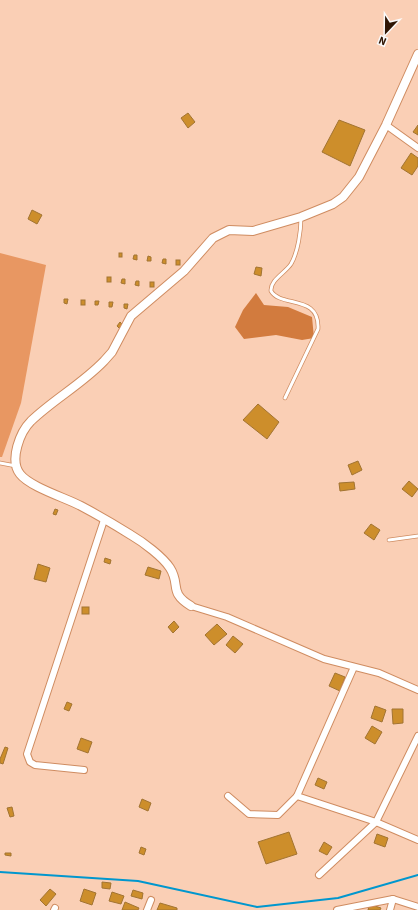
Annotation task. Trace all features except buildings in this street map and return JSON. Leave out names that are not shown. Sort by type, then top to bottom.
[{"type":"street","points":[[418,54],[386,125],[351,188],[333,204],[302,218],[252,231],[229,230],[213,238],[184,272],[131,316],[112,352],[104,361],[31,422],[18,448],[16,466],[24,479],[82,507],[132,535],[167,564],[174,575],[174,588],[177,595],[191,606],[227,617],[324,659],[379,673],[418,690]]},
{"type":"street","points":[[386,125],[418,148]]},
{"type":"street","points":[[84,770],[36,765],[30,762],[27,754],[104,520]]},
{"type":"street","points":[[228,796],[249,814],[278,815],[297,796],[354,667]]},
{"type":"street","points":[[319,875],[376,822],[418,736]]},
{"type":"street","points":[[297,796],[376,822],[418,840]]},
{"type":"street","points":[[390,910],[393,899]]},
{"type":"street","points":[[337,910],[393,899],[418,907]]},
{"type":"street","points":[[147,910],[150,900]]},
{"type":"lane","points":[[285,398],[318,329],[317,319],[309,308],[298,302],[276,297],[271,291],[272,284],[288,268],[293,259],[302,218]]},
{"type":"lane","points":[[0,463],[16,466]]},
{"type":"lane","points":[[389,540],[418,536]]},
{"type":"shaded area","points":[[0,253],[46,265],[21,403],[2,457],[0,457]]},
{"type":"shaded area","points":[[256,293],[264,305],[288,307],[312,317],[314,338],[302,340],[276,335],[244,339],[235,327],[243,310]]},
{"type":"waterway","points":[[0,872],[138,881],[257,907],[338,898],[418,875]]}]
